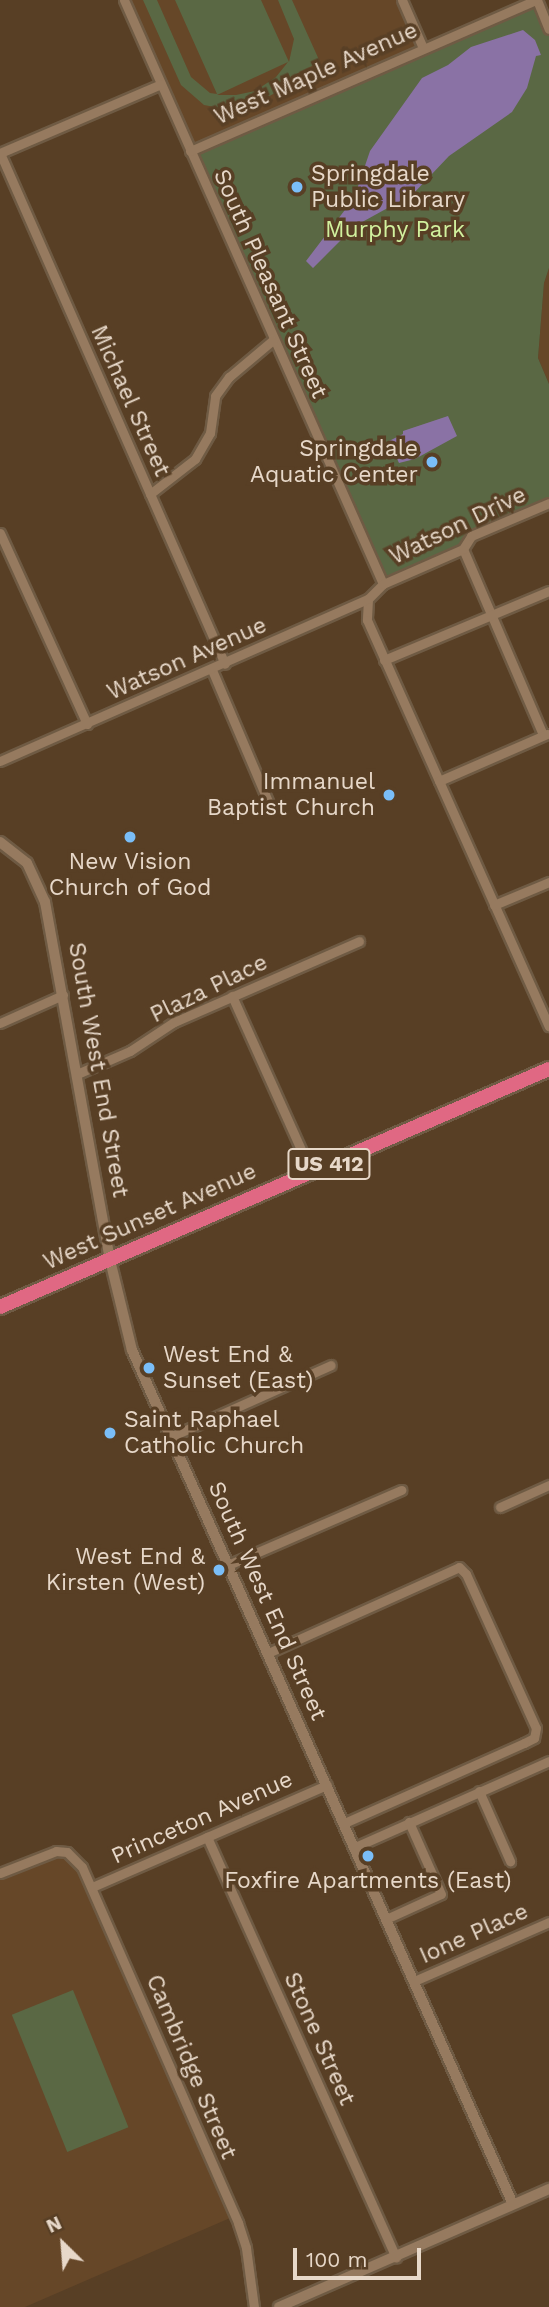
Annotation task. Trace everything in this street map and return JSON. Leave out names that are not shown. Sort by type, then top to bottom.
[{"type":"highway","name":"West Sunset Avenue","points":[[0,1307],[549,1069]]},
{"type":"street","name":"South Pleasant Street","points":[[124,0],[383,584]]},
{"type":"street","points":[[402,0],[423,48]]},
{"type":"street","points":[[536,0],[549,29]]},
{"type":"street","name":"West Maple Avenue","points":[[190,151],[536,0]]},
{"type":"street","points":[[0,153],[161,84]]},
{"type":"street","name":"Michael Street","points":[[0,153],[225,664]]},
{"type":"street","points":[[150,494],[195,459],[210,433],[215,396],[229,377],[273,340]]},
{"type":"street","name":"Watson Drive","points":[[383,584],[463,549],[471,536],[549,503]]},
{"type":"street","points":[[0,533],[87,724]]},
{"type":"street","points":[[439,781],[546,734],[463,549]]},
{"type":"street","name":"Watson Avenue","points":[[0,761],[212,670],[368,599],[383,584]]},
{"type":"street","points":[[384,660],[549,591]]},
{"type":"street","points":[[368,599],[367,620],[549,1026]]},
{"type":"street","points":[[212,670],[271,808]]},
{"type":"street","name":"South West End Street","points":[[0,842],[27,863],[40,887],[63,995],[110,1260],[132,1350],[513,2204]]},
{"type":"street","points":[[495,905],[549,882]]},
{"type":"street","name":"Plaza Place","points":[[77,1074],[131,1051],[174,1022],[359,941]]},
{"type":"street","points":[[0,1023],[63,995]]},
{"type":"street","points":[[232,996],[312,1172]]},
{"type":"street","points":[[170,1437],[331,1365]]},
{"type":"street","points":[[500,1507],[549,1486]]},
{"type":"street","points":[[228,1565],[401,1490]]},
{"type":"street","points":[[268,1653],[459,1567],[466,1574],[536,1728],[534,1738],[524,1743],[344,1823]]},
{"type":"street","points":[[355,1847],[549,1760]]},
{"type":"street","name":"Princeton Avenue","points":[[92,1887],[327,1785]]},
{"type":"street","points":[[479,1791],[510,1861]]},
{"type":"street","points":[[386,1919],[441,1894],[410,1822]]},
{"type":"street","name":"Stone Street","points":[[207,1837],[396,2257]]},
{"type":"street","name":"Cambridge Street","points":[[0,1872],[41,1854],[68,1852],[82,1867],[237,2223],[246,2248],[254,2307]]},
{"type":"street","name":"Ione Place","points":[[414,1981],[549,1922]]},
{"type":"street","points":[[279,2307],[549,2189]]},
{"type":"shaded area","points":[[124,0],[402,0],[423,48],[190,151]]},
{"type":"shaded area","points":[[523,30],[535,40],[541,55],[536,56],[527,88],[512,112],[449,156],[413,194],[355,226],[313,268],[306,261],[354,198],[370,151],[422,78],[448,65],[471,47]]},
{"type":"shaded area","points":[[549,268],[549,384],[538,358],[544,283]]},
{"type":"shaded area","points":[[448,416],[457,436],[415,459],[399,463],[389,441],[403,434],[403,431]]},
{"type":"shaded area","points":[[54,1855],[71,1861],[78,1870],[230,2218],[25,2307],[0,2307],[0,1877]]},
{"type":"green space","points":[[143,0],[157,0],[191,77],[210,93],[217,94],[175,0],[261,0],[289,62],[294,39],[278,0],[292,0],[320,62],[298,73],[282,89],[257,103],[225,109],[204,105],[181,85]],"holes":[[[288,62],[276,77],[255,91],[217,95]]]},
{"type":"green space","name":"Murphy Park","points":[[535,0],[549,29],[549,268],[544,283],[538,358],[549,384],[549,503],[471,536],[463,549],[383,584],[190,151]]},
{"type":"green space","points":[[73,1990],[128,2127],[67,2152],[12,2015]]},
{"type":"place","name":"Springdale Public Library","points":[[297,187]]},
{"type":"place","name":"Springdale Aquatic Center","points":[[432,462]]},
{"type":"place","name":"Immanuel Baptist Church","points":[[389,795]]},
{"type":"place","name":"New Vision Church of God","points":[[130,837]]},
{"type":"place","name":"West End & Sunset (East)","points":[[149,1368]]},
{"type":"place","name":"Saint Raphael Catholic Church","points":[[110,1433]]},
{"type":"place","name":"West End & Kirsten (West)","points":[[219,1570]]},
{"type":"place","name":"Foxfire Apartments (East)","points":[[368,1856]]}]
